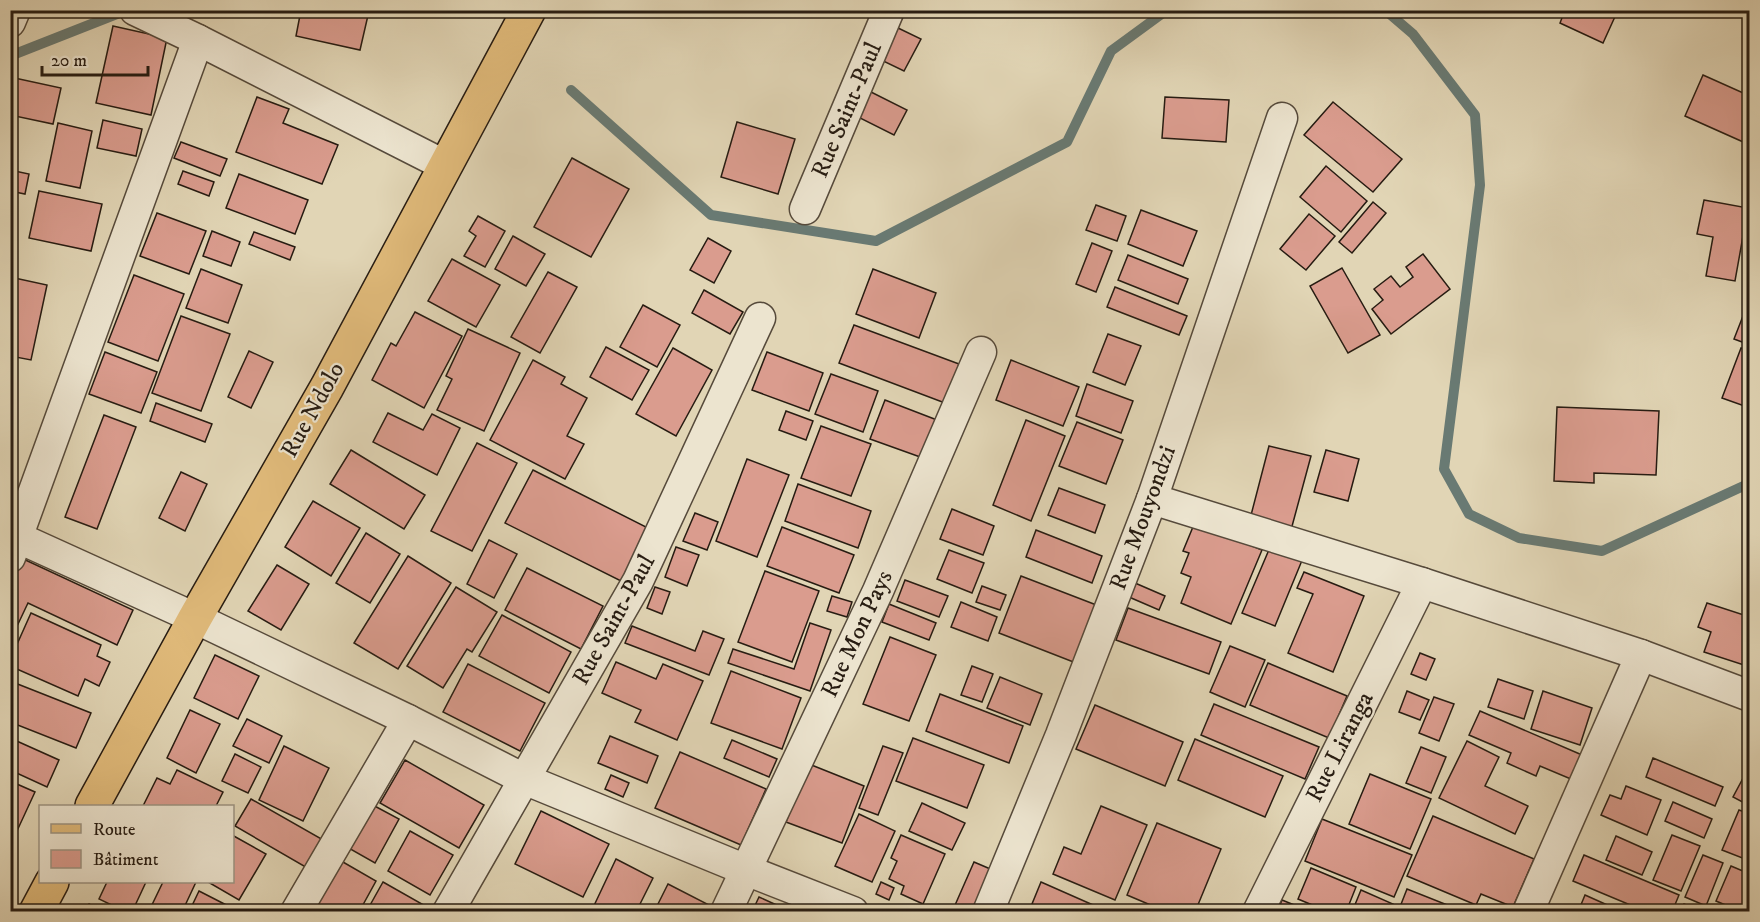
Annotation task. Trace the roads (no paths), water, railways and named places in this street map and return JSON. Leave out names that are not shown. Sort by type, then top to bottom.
[{"type":"main road","name":"Rue Ndolo","points":[[93,805],[195,618],[327,387],[530,10]]},
{"type":"main road","points":[[36,912],[51,883]]},
{"type":"street","points":[[10,22],[15,10]]},
{"type":"street","points":[[135,10],[446,166]]},
{"type":"street","name":"Rue Saint-Paul","points":[[805,209],[889,10]]},
{"type":"street","points":[[198,40],[13,542],[195,618],[408,720],[524,779],[853,912]]},
{"type":"street","name":"Rue Mouyondzi","points":[[988,912],[1061,735],[1152,499],[1282,118]]},
{"type":"street","name":"Rue Saint-Paul","points":[[448,912],[638,581],[760,318]]},
{"type":"street","name":"Rue Mon Pays","points":[[726,912],[878,591],[981,352]]},
{"type":"street","points":[[1152,499],[1422,583],[1641,655],[1749,696]]},
{"type":"street","name":"Rue Liranga","points":[[1258,912],[1422,583]]},
{"type":"street","points":[[1528,912],[1641,655]]},
{"type":"street","points":[[296,912],[408,720]]},
{"type":"waterway","points":[[10,56],[127,10]]},
{"type":"waterway","points":[[571,90],[711,215],[876,241],[1067,142],[1111,51],[1167,10]]},
{"type":"waterway","points":[[1385,10],[1413,34],[1475,115],[1480,185],[1444,469],[1469,514],[1519,538],[1602,551],[1750,483]]}]
